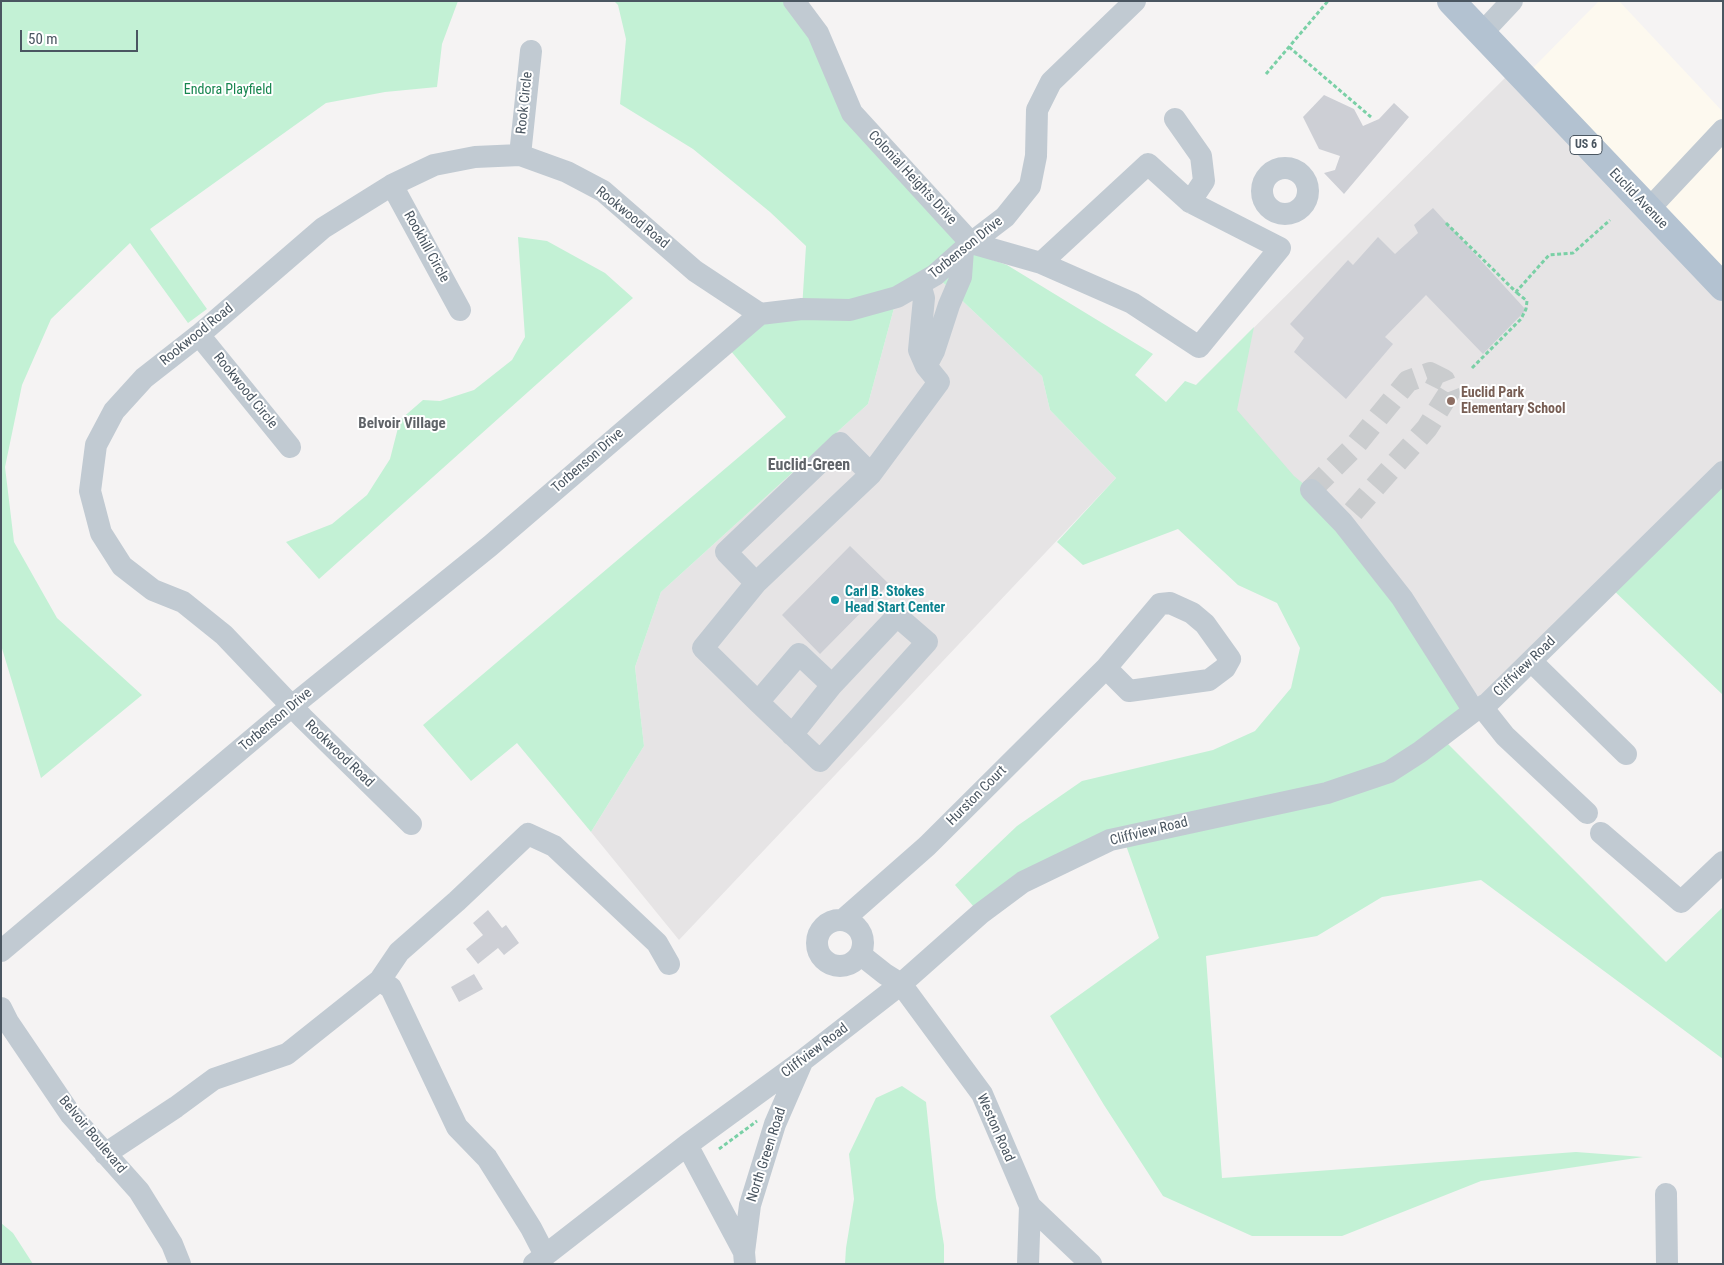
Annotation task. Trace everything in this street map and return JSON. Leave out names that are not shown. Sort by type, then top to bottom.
[{"type":"main road","name":"Euclid Avenue","points":[[1451,1],[1723,287]]},
{"type":"street","name":"Colonial Heights Drive","points":[[794,1],[818,33],[852,113],[967,246]]},
{"type":"street","name":"Torbenson Drive","points":[[1,951],[292,706],[490,546],[760,314],[802,309],[850,310],[897,297],[935,275],[967,246],[1005,218],[1030,186],[1036,156],[1037,110],[1051,82],[1135,1]]},
{"type":"street","points":[[1481,34],[1512,1]]},
{"type":"street","name":"Rook Circle","points":[[520,155],[530,51]]},
{"type":"street","points":[[1175,119],[1201,156],[1204,181],[1190,202]]},
{"type":"street","points":[[1648,210],[1723,130]]},
{"type":"street","name":"Rookwood Road","points":[[411,824],[292,706],[224,635],[183,602],[153,590],[122,566],[101,533],[90,490],[96,445],[114,411],[144,378],[199,336],[323,228],[392,185],[434,165],[475,157],[520,155],[567,172],[602,191],[696,271],[760,314]]},
{"type":"street","points":[[1041,263],[1148,164],[1190,202],[1280,248]]},
{"type":"street","name":"Rookhill Circle","points":[[392,185],[460,310]]},
{"type":"street","points":[[926,366],[934,351],[961,277],[967,246],[1041,263],[1132,303],[1199,347],[1280,248],[1284,214]]},
{"type":"street","points":[[792,735],[832,685],[897,616],[927,642],[820,762],[792,735],[758,702],[703,648],[756,583],[871,474],[939,382],[926,366],[919,350],[924,298],[920,284]]},
{"type":"street","points":[[922,318],[949,306]]},
{"type":"street","name":"Rookwood Circle","points":[[199,336],[290,447]]},
{"type":"street","points":[[756,583],[726,552],[840,444],[871,474]]},
{"type":"street","name":"Cliffview Road","points":[[540,1259],[687,1145],[802,1061],[901,984],[980,914],[1023,882],[1110,840],[1327,793],[1389,772],[1420,752],[1487,704],[1723,472]]},
{"type":"street","points":[[1311,490],[1343,523],[1402,598],[1478,709],[1587,813]]},
{"type":"street","name":"Hurston Court","points":[[861,954],[849,965],[841,966],[834,965],[821,956],[817,941],[823,927],[836,920],[844,920],[927,846],[1106,668],[1160,604],[1170,603],[1192,613],[1205,624],[1230,659],[1226,668],[1208,680],[1129,691],[1106,668]]},
{"type":"street","points":[[758,702],[799,654],[832,685]]},
{"type":"street","points":[[1531,661],[1626,754]]},
{"type":"street","points":[[1600,833],[1681,902],[1723,862]]},
{"type":"street","points":[[105,1154],[176,1107],[214,1079],[287,1054],[380,980],[399,952],[458,901],[528,834],[554,846],[657,943],[669,964]]},
{"type":"street","points":[[844,920],[857,926],[862,933],[863,948],[861,954],[885,974],[901,984]]},
{"type":"street","points":[[380,980],[391,988],[457,1127],[487,1158],[531,1228],[540,1259]]},
{"type":"street","name":"Weston Road","points":[[901,984],[982,1094],[1030,1206],[1028,1264]]},
{"type":"street","name":"Belvoir Boulevard","points":[[1,1008],[8,1022],[72,1115],[139,1191],[172,1244],[180,1264]]},
{"type":"street","name":"North Green Road","points":[[744,1258],[750,1206],[775,1124],[802,1061]]},
{"type":"street","name":"North Green Road","points":[[687,1145],[744,1258]]},
{"type":"street","points":[[1666,1194],[1667,1264]]},
{"type":"street","points":[[1030,1206],[1091,1264]]},
{"type":"path","points":[[1266,74],[1328,1]]},
{"type":"path","points":[[1289,47],[1371,118]]},
{"type":"path","points":[[1516,292],[1549,254],[1573,252],[1610,220]]},
{"type":"path","points":[[1446,222],[1527,301],[1526,309],[1521,319],[1472,368]]},
{"type":"path","points":[[719,1149],[759,1120]]},
{"type":"shaded area","points":[[1599,1],[1619,1],[1723,112],[1723,287],[1523,78]]},
{"type":"shaded area","name":"Euclid Park Elementary School","points":[[1514,69],[1723,287],[1723,472],[1487,704],[1164,417]]},
{"type":"shaded area","points":[[935,275],[1042,376],[1050,410],[1116,478],[679,940],[591,832],[644,746],[635,667],[661,592],[868,404],[897,297]]},
{"type":"green space","name":"Endora Playfield","points":[[1,1],[458,1],[442,44],[437,87],[385,92],[326,103],[150,229],[207,309],[188,323],[130,243],[51,319],[22,385],[5,467],[14,542],[57,618],[142,695],[41,778],[1,645]]},
{"type":"green space","points":[[614,1],[794,1],[852,113],[964,250],[1007,265],[1153,354],[1135,375],[1166,402],[1185,381],[1196,385],[1254,327],[1237,410],[1294,476],[1311,490],[1474,711],[1441,737],[1666,962],[1723,907],[1723,1059],[1481,880],[1382,897],[1317,936],[1206,956],[1222,1178],[1576,1152],[1643,1157],[1481,1181],[1342,1236],[1252,1236],[1163,1196],[1104,1105],[1050,1016],[1159,938],[1123,837],[980,914],[955,885],[1017,826],[1082,781],[1213,750],[1255,731],[1291,688],[1300,648],[1277,603],[1238,585],[1178,529],[1083,565],[1057,542],[1116,478],[1050,410],[1042,376],[935,275],[897,297],[868,404],[661,592],[635,667],[644,746],[591,832],[517,743],[471,781],[423,725],[786,417],[725,344],[760,314],[802,309],[806,246],[770,212],[693,149],[620,104],[626,39],[618,5]]},
{"type":"green space","points":[[518,237],[547,241],[605,273],[633,298],[319,579],[286,542],[332,524],[367,495],[390,459],[400,420],[423,400],[440,401],[474,390],[512,360],[525,337]]},
{"type":"green space","points":[[1723,472],[1723,695],[1608,585]]},
{"type":"green space","points":[[902,1086],[926,1102],[936,1198],[944,1245],[944,1264],[845,1264],[854,1199],[849,1154],[876,1098]]},
{"type":"green space","points":[[1,1223],[13,1233],[33,1264],[1,1264]]},
{"type":"building","points":[[1324,95],[1354,109],[1363,126],[1379,119],[1394,103],[1409,117],[1344,194],[1324,173],[1335,170],[1340,156],[1319,149],[1303,117]]},
{"type":"building","points":[[1433,208],[1526,310],[1483,354],[1426,295],[1385,337],[1393,344],[1346,399],[1294,352],[1304,338],[1290,324],[1348,260],[1353,265],[1378,237],[1395,254],[1418,233],[1414,225]]},
{"type":"building","name":"Carl B. Stokes Head Start Center","points":[[850,546],[889,584],[820,654],[782,615]]},
{"type":"building","points":[[488,910],[502,928],[506,925],[519,943],[504,955],[498,948],[478,964],[466,949],[483,935],[473,923]]},
{"type":"building","points":[[474,974],[483,989],[459,1002],[451,987]]},
{"type":"tunnel","points":[[1311,490],[1353,448],[1408,381],[1430,373],[1444,380],[1449,393],[1427,428],[1343,523]]},
{"type":"place","name":"Euclid Park Elementary School","points":[[1451,401]]},
{"type":"place","name":"Carl B. Stokes Head Start Center","points":[[835,600]]},
{"type":"district","name":"Belvoir Village","points":[[402,424]]},
{"type":"district","name":"Euclid-Green","points":[[809,466]]}]
